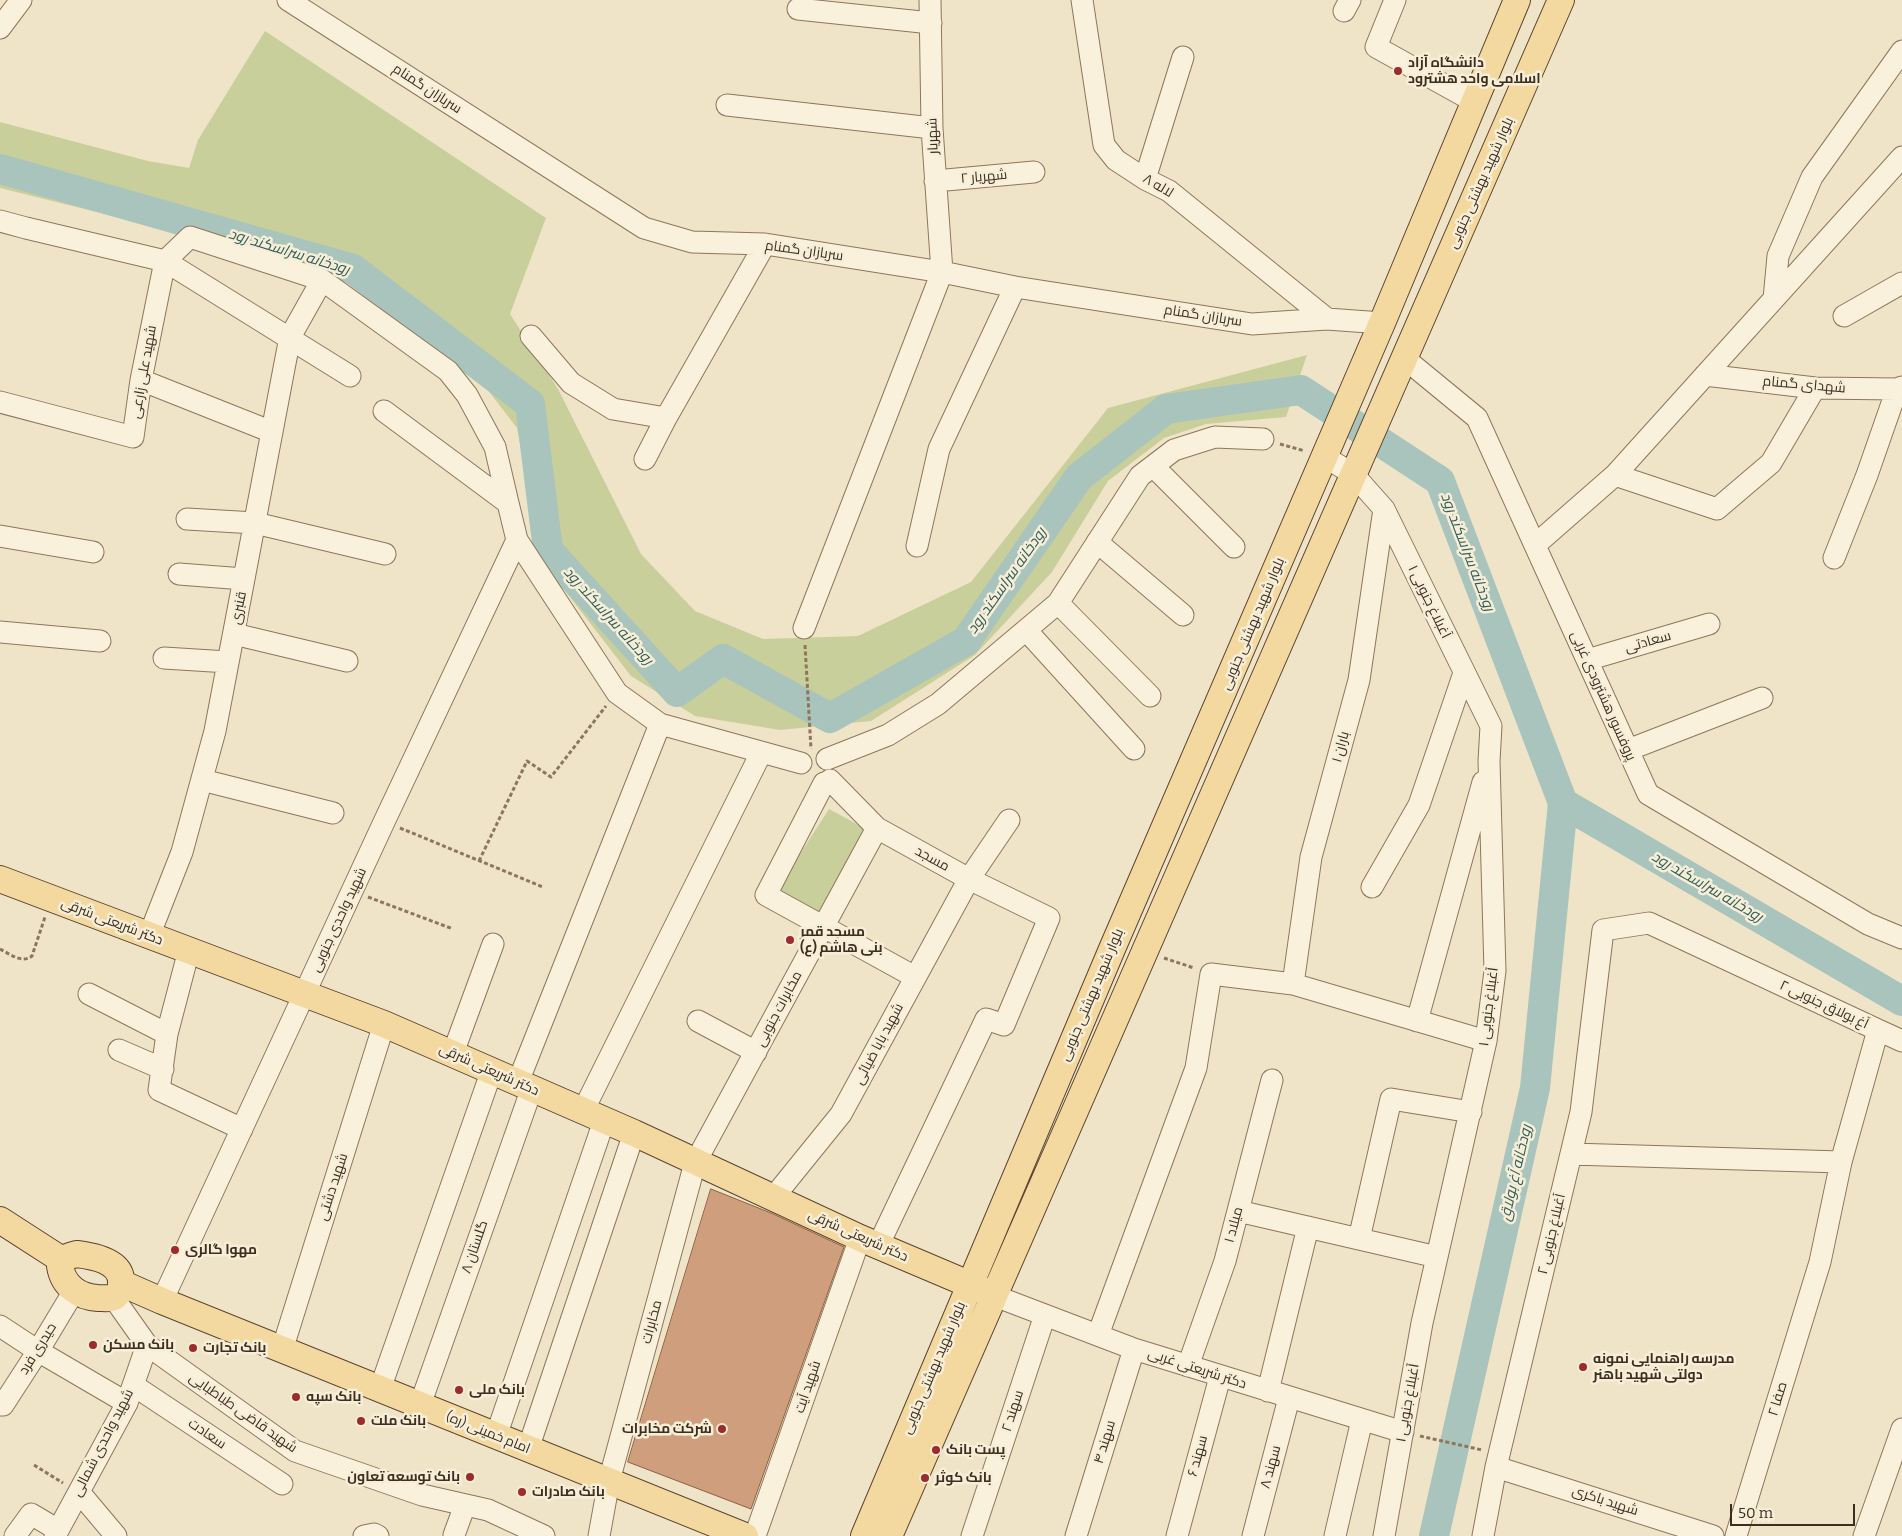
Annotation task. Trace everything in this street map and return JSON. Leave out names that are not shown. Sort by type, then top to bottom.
[{"type":"main road","points":[[1382,323],[1517,0]]},
{"type":"main road","name":"بلوار شهید بهشتی جنوبی","points":[[889,1536],[1357,463],[1562,0]]},
{"type":"main road","name":"بلوار شهید بهشتی جنوبی","points":[[864,1536],[1112,948],[1382,323]]},
{"type":"main road","name":"دکتر شریعتی شرقی","points":[[0,879],[384,1024],[634,1133],[695,1163],[869,1242],[995,1296]]},
{"type":"main road","points":[[0,1220],[62,1260]]},
{"type":"main road","points":[[77,1254],[106,1261],[113,1265],[119,1273],[117,1290],[90,1297],[83,1296],[74,1291],[65,1281],[60,1266],[62,1260],[77,1254]]},
{"type":"main road","name":"امام خمینی (ره)","points":[[117,1290],[162,1302],[745,1536]]},
{"type":"street","points":[[0,28],[21,0]]},
{"type":"street","name":"سربازان گمنام","points":[[288,0],[644,228],[692,242],[765,244],[942,272],[1014,287],[1252,324],[1327,318],[1382,323]]},
{"type":"street","name":"شهریار","points":[[930,0],[932,128],[942,272]]},
{"type":"street","name":"لاله ۸","points":[[1082,0],[1104,145],[1116,160],[1146,180],[1169,191],[1327,318]]},
{"type":"street","points":[[1395,0],[1376,47],[1475,102]]},
{"type":"street","points":[[798,9],[931,23]]},
{"type":"street","points":[[1774,299],[1778,256],[1812,177],[1902,51]]},
{"type":"street","points":[[1146,180],[1184,57]]},
{"type":"street","points":[[727,105],[932,128]]},
{"type":"street","points":[[1535,545],[1615,475],[1902,157]]},
{"type":"street","name":"شهریار ۲","points":[[935,181],[1034,172]]},
{"type":"street","points":[[0,221],[165,261],[350,376]]},
{"type":"street","points":[[165,261],[190,238],[322,280],[448,371],[467,395],[495,446],[517,540],[616,693],[660,724],[761,753],[813,759],[832,764],[833,775],[827,782],[766,895],[915,977]]},
{"type":"street","points":[[646,459],[666,418],[765,244]]},
{"type":"street","name":"شهيد علی زارعی","points":[[0,402],[133,437],[141,380],[165,261]]},
{"type":"street","points":[[804,628],[942,272]]},
{"type":"street","name":"قنبری","points":[[149,936],[182,852],[215,731],[290,337],[322,280]]},
{"type":"street","points":[[1844,316],[1902,283]]},
{"type":"street","points":[[917,546],[939,449],[1014,287]]},
{"type":"street","points":[[531,336],[571,383],[613,409],[666,418]]},
{"type":"street","name":"پروفسور هشترودی غربی","points":[[1403,362],[1477,418],[1648,794],[1868,924],[1902,938]]},
{"type":"street","name":"شهدای گمنام","points":[[1705,375],[1815,388],[1900,388]]},
{"type":"street","points":[[141,380],[272,432]]},
{"type":"street","points":[[1615,475],[1717,509],[1771,463],[1815,388]]},
{"type":"street","points":[[1834,558],[1900,388]]},
{"type":"street","points":[[384,411],[508,503]]},
{"type":"street","points":[[827,782],[818,783],[806,778],[802,773],[813,759],[888,735],[938,704],[1058,603],[1140,476],[1174,450],[1215,437],[1263,439]]},
{"type":"street","name":"آغبلاغ جنوبی ۱","points":[[1329,447],[1357,463],[1384,509],[1491,726],[1489,761],[1496,971],[1486,1041],[1422,1323],[1384,1536]]},
{"type":"street","points":[[1153,466],[1234,547]]},
{"type":"street","name":"باران ۱","points":[[1293,984],[1312,857],[1359,680],[1384,509]]},
{"type":"street","points":[[187,519],[255,523],[385,554]]},
{"type":"street","points":[[0,536],[93,552]]},
{"type":"street","name":"شهید واحدی جنوبی","points":[[162,1302],[517,540]]},
{"type":"street","points":[[1097,542],[1183,616]]},
{"type":"street","points":[[179,574],[244,579]]},
{"type":"street","points":[[1058,603],[1150,696]]},
{"type":"street","name":"سعادتی","points":[[1587,660],[1709,624]]},
{"type":"street","points":[[1026,630],[1134,749]]},
{"type":"street","points":[[0,632],[100,641]]},
{"type":"street","points":[[234,634],[347,661]]},
{"type":"street","points":[[164,658],[228,662]]},
{"type":"street","points":[[1372,887],[1419,804],[1464,673]]},
{"type":"street","points":[[1628,750],[1762,698]]},
{"type":"street","name":"گلستان ۸","points":[[420,1406],[525,1085],[660,724]]},
{"type":"street","points":[[496,1436],[594,1116],[761,753]]},
{"type":"street","points":[[1417,1021],[1489,761]]},
{"type":"street","points":[[202,780],[332,813]]},
{"type":"street","name":"مسجد","points":[[827,782],[877,828],[969,879],[1049,918]]},
{"type":"street","name":"شهيد بابا ضيائی","points":[[772,1198],[842,1114],[969,879],[1009,820]]},
{"type":"street","name":"مخابرات جنوبی","points":[[695,1163],[877,828]]},
{"type":"street","name":"شهید آیت","points":[[755,1536],[869,1242],[986,1019],[1004,1025],[1049,918]]},
{"type":"street","name":"آغ بولاق جنوبی ۲","points":[[1603,930],[1648,923],[1878,1030],[1841,1162],[1820,1262]]},
{"type":"street","name":"آغبلاغ جنوبی ۲","points":[[1483,1536],[1498,1460],[1581,1112],[1603,930]]},
{"type":"street","points":[[453,1053],[493,944]]},
{"type":"street","points":[[189,950],[167,1034],[159,1090],[242,1129]]},
{"type":"street","points":[[1098,1335],[1196,1068],[1211,974],[1293,984],[1486,1041]]},
{"type":"street","points":[[89,994],[167,1034]]},
{"type":"street","points":[[698,1021],[756,1052]]},
{"type":"street","name":"شهید دشتی","points":[[282,1350],[384,1024]]},
{"type":"street","points":[[1878,1030],[1902,1041]]},
{"type":"street","points":[[119,1050],[163,1069]]},
{"type":"street","points":[[380,1389],[492,1070]]},
{"type":"street","name":"میلاد ۱","points":[[1188,1366],[1225,1261],[1272,1080]]},
{"type":"street","points":[[1359,1239],[1391,1099],[1471,1112]]},
{"type":"street","points":[[528,1449],[634,1133]]},
{"type":"street","points":[[1571,1154],[1841,1162]]},
{"type":"street","name":"مخابرات","points":[[599,1536],[609,1481],[695,1163]]},
{"type":"street","points":[[1238,1211],[1437,1257]]},
{"type":"street","points":[[1268,1391],[1308,1227]]},
{"type":"street","name":"صفا ۲","points":[[1736,1536],[1820,1262]]},
{"type":"street","points":[[117,1290],[147,1345]]},
{"type":"street","name":"حیدری فرد","points":[[1,1405],[38,1351],[74,1291]]},
{"type":"street","name":"دکتر شریعتی غربی","points":[[995,1296],[1134,1349],[1403,1432]]},
{"type":"street","name":"سهند ۲","points":[[972,1536],[1045,1315]]},
{"type":"street","name":"سعادت","points":[[0,1326],[38,1351],[130,1394],[282,1484]]},
{"type":"street","name":"شهید واحدی شمالی","points":[[56,1533],[130,1394],[147,1345]]},
{"type":"street","name":"شهید قاضی طباطبایی","points":[[147,1345],[295,1450],[422,1495],[488,1510],[544,1536]]},
{"type":"street","name":"سهند ۴","points":[[1076,1536],[1134,1349]]},
{"type":"street","name":"سهند ۶","points":[[1177,1536],[1220,1377]]},
{"type":"street","name":"سهند ۸","points":[[1253,1536],[1290,1398]]},
{"type":"street","points":[[1335,1536],[1362,1420]]},
{"type":"street","points":[[1864,1536],[1902,1429]]},
{"type":"street","name":"شهید باکری","points":[[1498,1460],[1684,1531],[1713,1536]]},
{"type":"street","points":[[79,1492],[116,1536]]},
{"type":"street","points":[[451,1535],[465,1505]]},
{"type":"street","points":[[15,1536],[31,1514],[56,1533]]},
{"type":"street","points":[[364,1536],[374,1534],[378,1536]]},
{"type":"path","points":[[1263,439],[1329,447]]},
{"type":"path","points":[[804,628],[813,759]]},
{"type":"path","points":[[480,861],[527,761],[551,777],[616,693]]},
{"type":"path","points":[[384,822],[543,887]]},
{"type":"path","points":[[352,891],[453,929]]},
{"type":"path","points":[[0,949],[23,960],[32,956],[51,899]]},
{"type":"path","points":[[1145,952],[1211,974]]},
{"type":"path","points":[[1403,1432],[1498,1460]]},
{"type":"path","points":[[34,1465],[79,1492]]},
{"type":"green space","points":[[265,31],[546,218],[510,314],[558,389],[641,554],[695,611],[763,639],[858,636],[971,582],[1108,408],[1307,355],[1286,417],[1206,424],[1164,438],[1108,481],[1052,572],[975,655],[871,721],[780,730],[695,716],[631,676],[542,561],[517,428],[477,376],[346,274],[0,188],[0,122],[148,161],[189,168],[198,140]]},
{"type":"green space","points":[[829,809],[870,831],[819,921],[774,894]]},
{"type":"building","points":[[711,1189],[771,1213],[844,1247],[751,1509],[628,1462]]},
{"type":"waterway","name":"رودخانه سراسکند رود","points":[[0,169],[353,269],[530,404],[548,550],[677,692],[723,659],[830,718],[966,641],[1079,477],[1166,409],[1301,390],[1440,481],[1563,803],[1902,1001]]},
{"type":"waterway","name":"رودخانه آغ بولاق","points":[[1434,1536],[1535,1088],[1563,803]]},
{"type":"place","name":"دانشگاه آزاد اسلامی واحد هشترود","points":[[1398,71]]},
{"type":"place","name":"مسجد قمر بنی هاشم (ع)","points":[[790,940]]},
{"type":"place","name":"مهوا گالری","points":[[175,1250]]},
{"type":"place","name":"بانک مسکن","points":[[93,1345]]},
{"type":"place","name":"بانک تجارت","points":[[193,1348]]},
{"type":"place","name":"مدرسه راهنمایی نمونه دولتی شهید باهنر","points":[[1583,1367]]},
{"type":"place","name":"بانک ملی","points":[[459,1390]]},
{"type":"place","name":"بانک سپه","points":[[296,1397]]},
{"type":"place","name":"بانک ملت","points":[[361,1421]]},
{"type":"place","name":"شرکت مخابرات","points":[[722,1429]]},
{"type":"place","name":"پست بانک","points":[[936,1450]]},
{"type":"place","name":"بانک توسعه تعاون","points":[[470,1477]]},
{"type":"place","name":"بانک کوثر","points":[[925,1478]]},
{"type":"place","name":"بانک صادرات","points":[[522,1492]]}]
